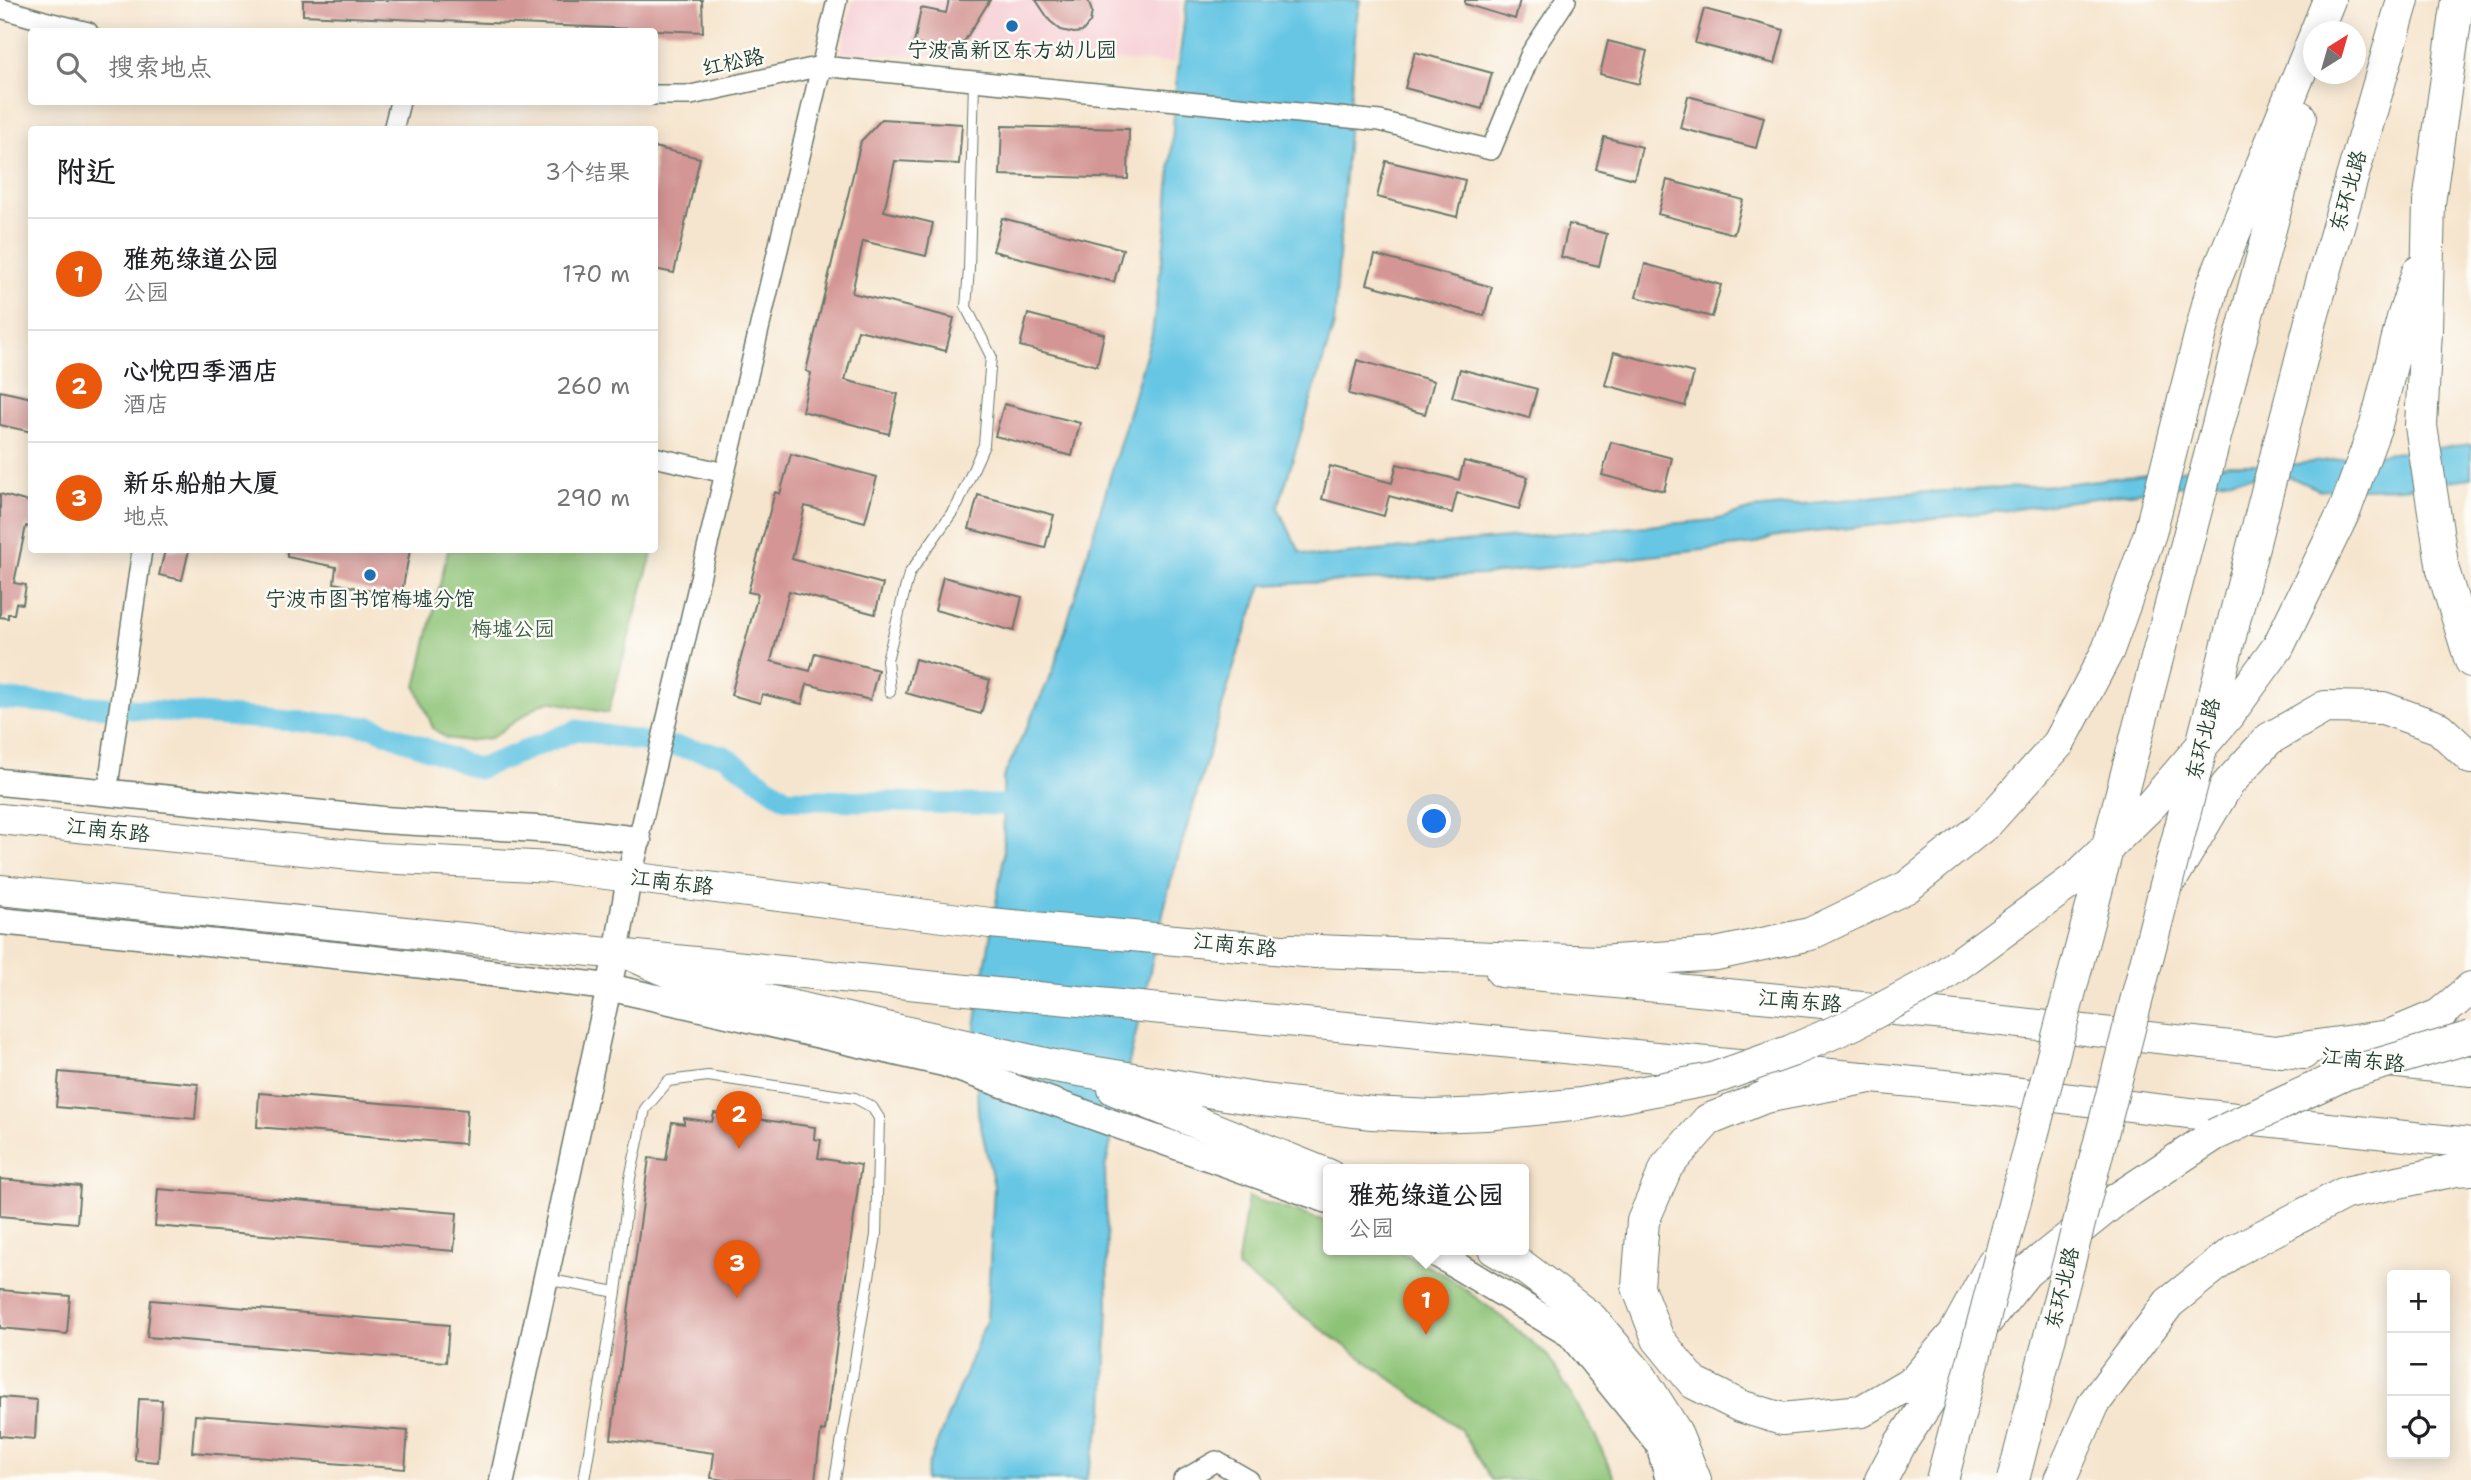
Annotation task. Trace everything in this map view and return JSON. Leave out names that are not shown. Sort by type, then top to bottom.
[{"type":"highway","points":[[2321,21],[2330,0]]},
{"type":"highway","points":[[2325,21],[2330,0]]},
{"type":"highway","name":"东环北路","points":[[2013,1480],[2312,317],[2403,0]]},
{"type":"highway","points":[[2458,0],[2429,203],[2421,426],[2443,570],[2471,662]]},
{"type":"highway","points":[[1291,950],[1599,962],[1716,954],[1810,933],[1907,887],[1989,822],[2059,743],[2108,650],[2150,533],[2214,285],[2303,65]]},
{"type":"highway","points":[[1942,1480],[2309,84]]},
{"type":"highway","points":[[1143,1090],[1372,1113],[1432,1116],[1486,1114],[1581,1104],[1712,1079],[1791,1051],[1853,1024],[1938,979],[2076,878],[2151,805],[2229,714],[2278,647],[2349,498],[2376,425],[2403,318],[2428,244]]},
{"type":"highway","points":[[2164,891],[2227,785],[2269,739],[2325,707],[2383,708],[2439,728],[2471,758]]},
{"type":"highway","points":[[627,956],[701,986],[1054,1066],[1143,1090],[1323,1173]]},
{"type":"highway","points":[[2281,1051],[2389,1035],[2439,1015],[2471,989]]},
{"type":"highway","points":[[1881,1480],[1900,1444],[1957,1358],[2026,1272],[2117,1199],[2214,1135],[2344,1074],[2471,1037]]},
{"type":"highway","points":[[1865,1078],[1765,1097],[1709,1120],[1667,1166],[1643,1221],[1638,1287],[1658,1339],[1694,1383],[1740,1406],[1782,1419],[1862,1411],[1916,1380],[1955,1333],[2004,1243]]},
{"type":"highway","points":[[2060,1480],[2094,1402],[2169,1303],[2234,1251],[2345,1194],[2471,1169]]},
{"type":"highway","points":[[1504,1255],[1591,1318],[1642,1377],[1675,1430],[1695,1480]]},
{"type":"main road","points":[[0,782],[383,820],[554,830],[638,840]]},
{"type":"main road","name":"江南东路","points":[[0,819],[380,858],[551,867],[990,923],[1291,950],[2471,1070]]},
{"type":"main road","points":[[0,890],[627,956],[1865,1078],[2471,1143]]},
{"type":"main road","points":[[0,921],[373,959],[608,987],[944,1063],[1323,1198]]},
{"type":"main road","points":[[1439,1255],[1570,1334],[1659,1444],[1669,1480]]},
{"type":"street","points":[[502,1480],[608,987],[627,956],[629,877],[837,0]]},
{"type":"street","name":"红松路","points":[[658,94],[691,94],[821,66],[1380,121],[1491,150],[1531,53],[1566,0]]},
{"type":"street","points":[[0,8],[70,28]]},
{"type":"street","points":[[394,126],[399,105]]},
{"type":"street","points":[[658,458],[725,473]]},
{"type":"street","points":[[107,793],[142,553]]},
{"type":"street","points":[[1182,1480],[1216,1461],[1249,1480]]},
{"type":"lane","points":[[890,692],[887,660],[909,574],[957,504],[984,445],[991,356],[966,307],[970,269],[974,81]]},
{"type":"lane","points":[[584,1480],[616,1292],[630,1178],[645,1109],[668,1081],[708,1076],[855,1098],[872,1107],[879,1118],[876,1235],[835,1480]]},
{"type":"lane","points":[[545,1279],[616,1292]]},
{"type":"shaded area","name":"宁波高新区东方幼儿园","points":[[853,0],[1180,0],[1175,62],[841,53]]},
{"type":"green space","name":"梅墟公园","points":[[447,553],[652,553],[608,713],[549,701],[491,738],[466,741],[446,738],[433,728],[416,687]]},
{"type":"green space","points":[[1248,1197],[1323,1220],[1323,1255],[1407,1255],[1447,1276],[1548,1356],[1595,1435],[1615,1480],[1492,1480],[1460,1429],[1237,1268]]},
{"type":"water","points":[[1187,0],[1360,0],[1356,23],[1334,325],[1278,508],[1300,552],[1318,557],[1715,520],[1753,509],[1909,493],[2056,485],[2230,464],[2296,464],[2471,444],[2471,478],[2402,488],[2320,490],[2290,477],[2239,478],[2008,510],[1771,537],[1756,544],[1483,575],[1262,585],[1238,653],[1169,888],[1105,1168],[1108,1303],[1104,1413],[1086,1480],[925,1480],[928,1465],[987,1319],[994,1186],[978,1113],[975,1026],[1004,856],[1003,778],[1053,671],[1152,334],[1166,229],[1176,86]]},
{"type":"building","points":[[303,0],[702,0],[703,32],[658,28],[303,15]]},
{"type":"building","points":[[949,0],[990,0],[957,53],[914,44],[921,8],[946,13]]},
{"type":"building","points":[[1036,0],[1088,0],[1092,12],[1090,22],[1082,32],[1061,30],[1050,21]]},
{"type":"building","points":[[1465,0],[1520,0],[1515,19],[1465,4]]},
{"type":"building","points":[[1704,9],[1784,30],[1775,64],[1695,43]]},
{"type":"building","points":[[1608,41],[1647,51],[1639,84],[1600,74]]},
{"type":"building","points":[[1415,52],[1492,73],[1482,109],[1405,88]]},
{"type":"building","points":[[1688,96],[1764,117],[1756,148],[1680,128]]},
{"type":"building","points":[[882,119],[962,124],[959,164],[895,161],[884,211],[933,223],[926,256],[863,241],[852,293],[954,318],[946,351],[858,330],[845,380],[898,394],[889,434],[802,411],[811,373],[806,371],[861,141]]},
{"type":"building","points":[[1002,126],[1129,129],[1128,179],[1000,175]]},
{"type":"building","points":[[1604,137],[1642,147],[1634,179],[1596,169]]},
{"type":"building","points":[[658,148],[700,158],[674,273],[658,270]]},
{"type":"building","points":[[1386,161],[1465,180],[1457,217],[1377,197]]},
{"type":"building","points":[[1667,180],[1743,200],[1734,234],[1658,214]]},
{"type":"building","points":[[1002,218],[1123,249],[1114,282],[993,251]]},
{"type":"building","points":[[1569,224],[1607,234],[1599,266],[1561,257]]},
{"type":"building","points":[[1375,255],[1492,287],[1484,316],[1367,284]]},
{"type":"building","points":[[1645,264],[1721,285],[1712,317],[1636,297]]},
{"type":"building","points":[[1028,314],[1104,334],[1097,366],[1020,346]]},
{"type":"building","points":[[1614,352],[1694,373],[1685,406],[1605,385]]},
{"type":"building","points":[[1357,360],[1434,381],[1425,414],[1349,394]]},
{"type":"building","points":[[1460,369],[1537,389],[1529,418],[1452,397]]},
{"type":"building","points":[[0,391],[28,397],[28,431],[0,425]]},
{"type":"building","points":[[1004,404],[1080,423],[1072,456],[995,436]]},
{"type":"building","points":[[1611,442],[1672,458],[1664,491],[1602,475]]},
{"type":"building","points":[[791,454],[877,477],[865,522],[805,506],[792,559],[883,584],[875,614],[789,591],[771,661],[810,671],[815,653],[878,670],[870,700],[807,684],[802,704],[762,694],[760,703],[731,695],[758,594],[748,592],[775,492],[780,494]]},
{"type":"building","points":[[1464,461],[1528,477],[1519,509],[1457,493],[1452,513],[1389,496],[1384,516],[1322,499],[1330,466],[1392,483],[1397,464],[1459,480]]},
{"type":"building","points":[[0,494],[28,502],[28,527],[26,526],[14,583],[26,585],[23,604],[16,603],[14,614],[8,614],[8,618],[0,617]]},
{"type":"building","points":[[978,495],[1054,515],[1045,548],[969,529]]},
{"type":"building","points":[[164,553],[188,553],[182,580],[159,575]]},
{"type":"building","name":"宁波市图书馆梅墟分馆","points":[[287,553],[409,553],[401,597],[334,583],[336,567],[287,557]]},
{"type":"building","points":[[943,577],[1022,597],[1014,631],[935,610]]},
{"type":"building","points":[[915,659],[990,680],[981,714],[906,693]]},
{"type":"building","points":[[59,1072],[198,1084],[195,1119],[56,1107]]},
{"type":"building","points":[[259,1093],[467,1110],[465,1144],[257,1127]]},
{"type":"building","points":[[714,1113],[815,1127],[814,1139],[821,1140],[818,1158],[861,1165],[825,1431],[821,1430],[815,1480],[711,1478],[714,1453],[611,1439],[649,1158],[666,1160],[672,1122],[684,1124],[684,1118],[712,1122]]},
{"type":"building","points":[[0,1179],[80,1186],[77,1223],[0,1216]]},
{"type":"building","points":[[158,1189],[457,1213],[454,1251],[155,1226]]},
{"type":"building","points":[[0,1290],[70,1296],[67,1334],[0,1328]]},
{"type":"building","points":[[151,1300],[449,1325],[446,1362],[147,1337]]},
{"type":"building","points":[[0,1397],[37,1400],[35,1439],[0,1436]]},
{"type":"building","points":[[139,1399],[162,1400],[158,1462],[135,1460]]},
{"type":"building","points":[[195,1415],[408,1431],[405,1469],[192,1452]]},
{"type":"waterway","points":[[0,699],[372,727],[478,769],[577,730],[723,755],[786,799],[1033,806]]},
{"type":"place","name":"宁波高新区东方幼儿园","points":[[1012,26]]},
{"type":"place","name":"宁波市图书馆梅墟分馆","points":[[370,575]]},
{"type":"place","name":"心悦四季酒店","points":[[739,1149]]},
{"type":"place","name":"新乐船舶大厦","points":[[737,1298]]},
{"type":"place","name":"雅苑绿道公园","points":[[1426,1335]]}]
